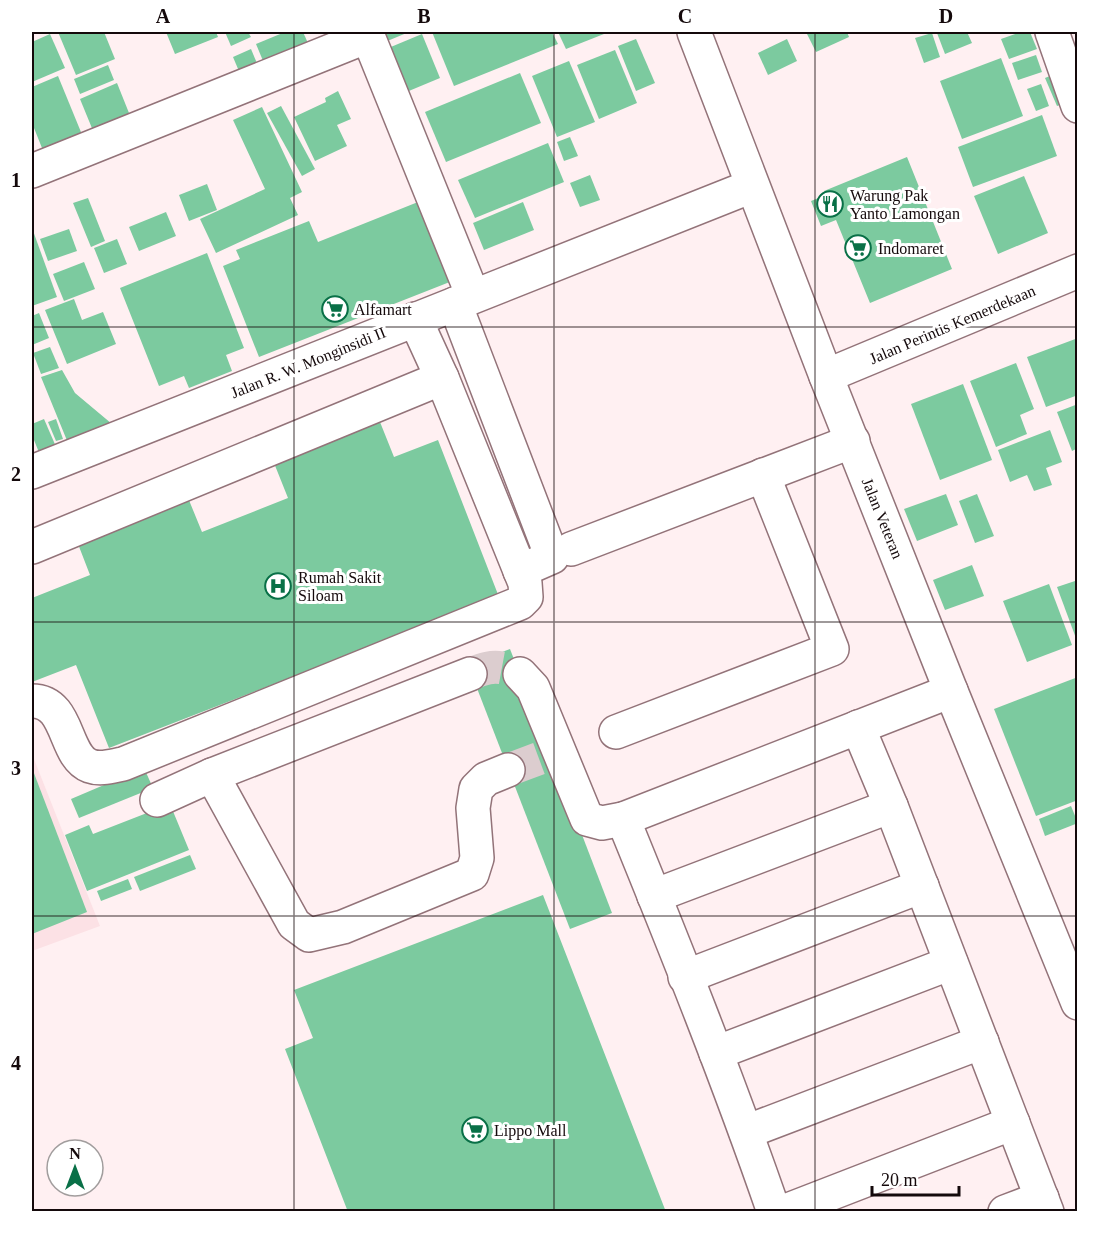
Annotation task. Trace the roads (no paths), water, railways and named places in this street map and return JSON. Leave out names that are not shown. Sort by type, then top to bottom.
[{"type":"street","name":"Jalan Veteran","points":[[694,32],[826,376],[951,691],[1071,969],[1077,1003]]},
{"type":"street","points":[[1052,32],[1077,106]]},
{"type":"street","points":[[32,171],[367,34],[464,300],[552,557],[520,571]]},
{"type":"street","name":"Jalan R. W. Monginsidi II","points":[[32,472],[752,186]]},
{"type":"street","name":"Jalan Perintis Kemerdekaan","points":[[826,376],[1077,271]]},
{"type":"street","points":[[32,700],[39,700],[58,714],[80,761],[92,767],[107,768],[123,764],[520,603],[526,597],[525,583],[442,378],[415,319]]},
{"type":"street","points":[[32,547],[442,378]]},
{"type":"street","points":[[571,549],[853,441]]},
{"type":"street","points":[[616,732],[832,649],[763,475]]},
{"type":"street","points":[[157,800],[212,775],[470,674]]},
{"type":"street","points":[[520,674],[533,688],[555,753],[587,819],[602,823],[623,819],[951,691]]},
{"type":"street","points":[[858,727],[891,806],[1045,1205],[1005,1212]]},
{"type":"street","points":[[212,775],[294,924],[309,935],[343,927],[472,874],[477,858],[473,808],[476,789],[486,778],[508,770]]},
{"type":"street","points":[[654,896],[891,806]]},
{"type":"street","points":[[623,819],[716,1053],[774,1212]]},
{"type":"street","points":[[685,977],[921,886]]},
{"type":"street","points":[[716,1053],[951,963]]},
{"type":"street","points":[[746,1132],[982,1042]]},
{"type":"street","points":[[783,1212],[1013,1123]]},
{"type":"tunnel","points":[[470,674],[495,667],[520,674]]},
{"type":"tunnel","points":[[508,770],[551,754]]},
{"type":"place","name":"Warung Pak Yanto Lamongan","points":[[830,204]]},
{"type":"place","name":"Indomaret","points":[[858,248]]},
{"type":"place","name":"Alfamart","points":[[335,309]]},
{"type":"place","name":"Rumah Sakit Siloam","points":[[278,586]]},
{"type":"place","name":"Lippo Mall","points":[[475,1130]]}]
